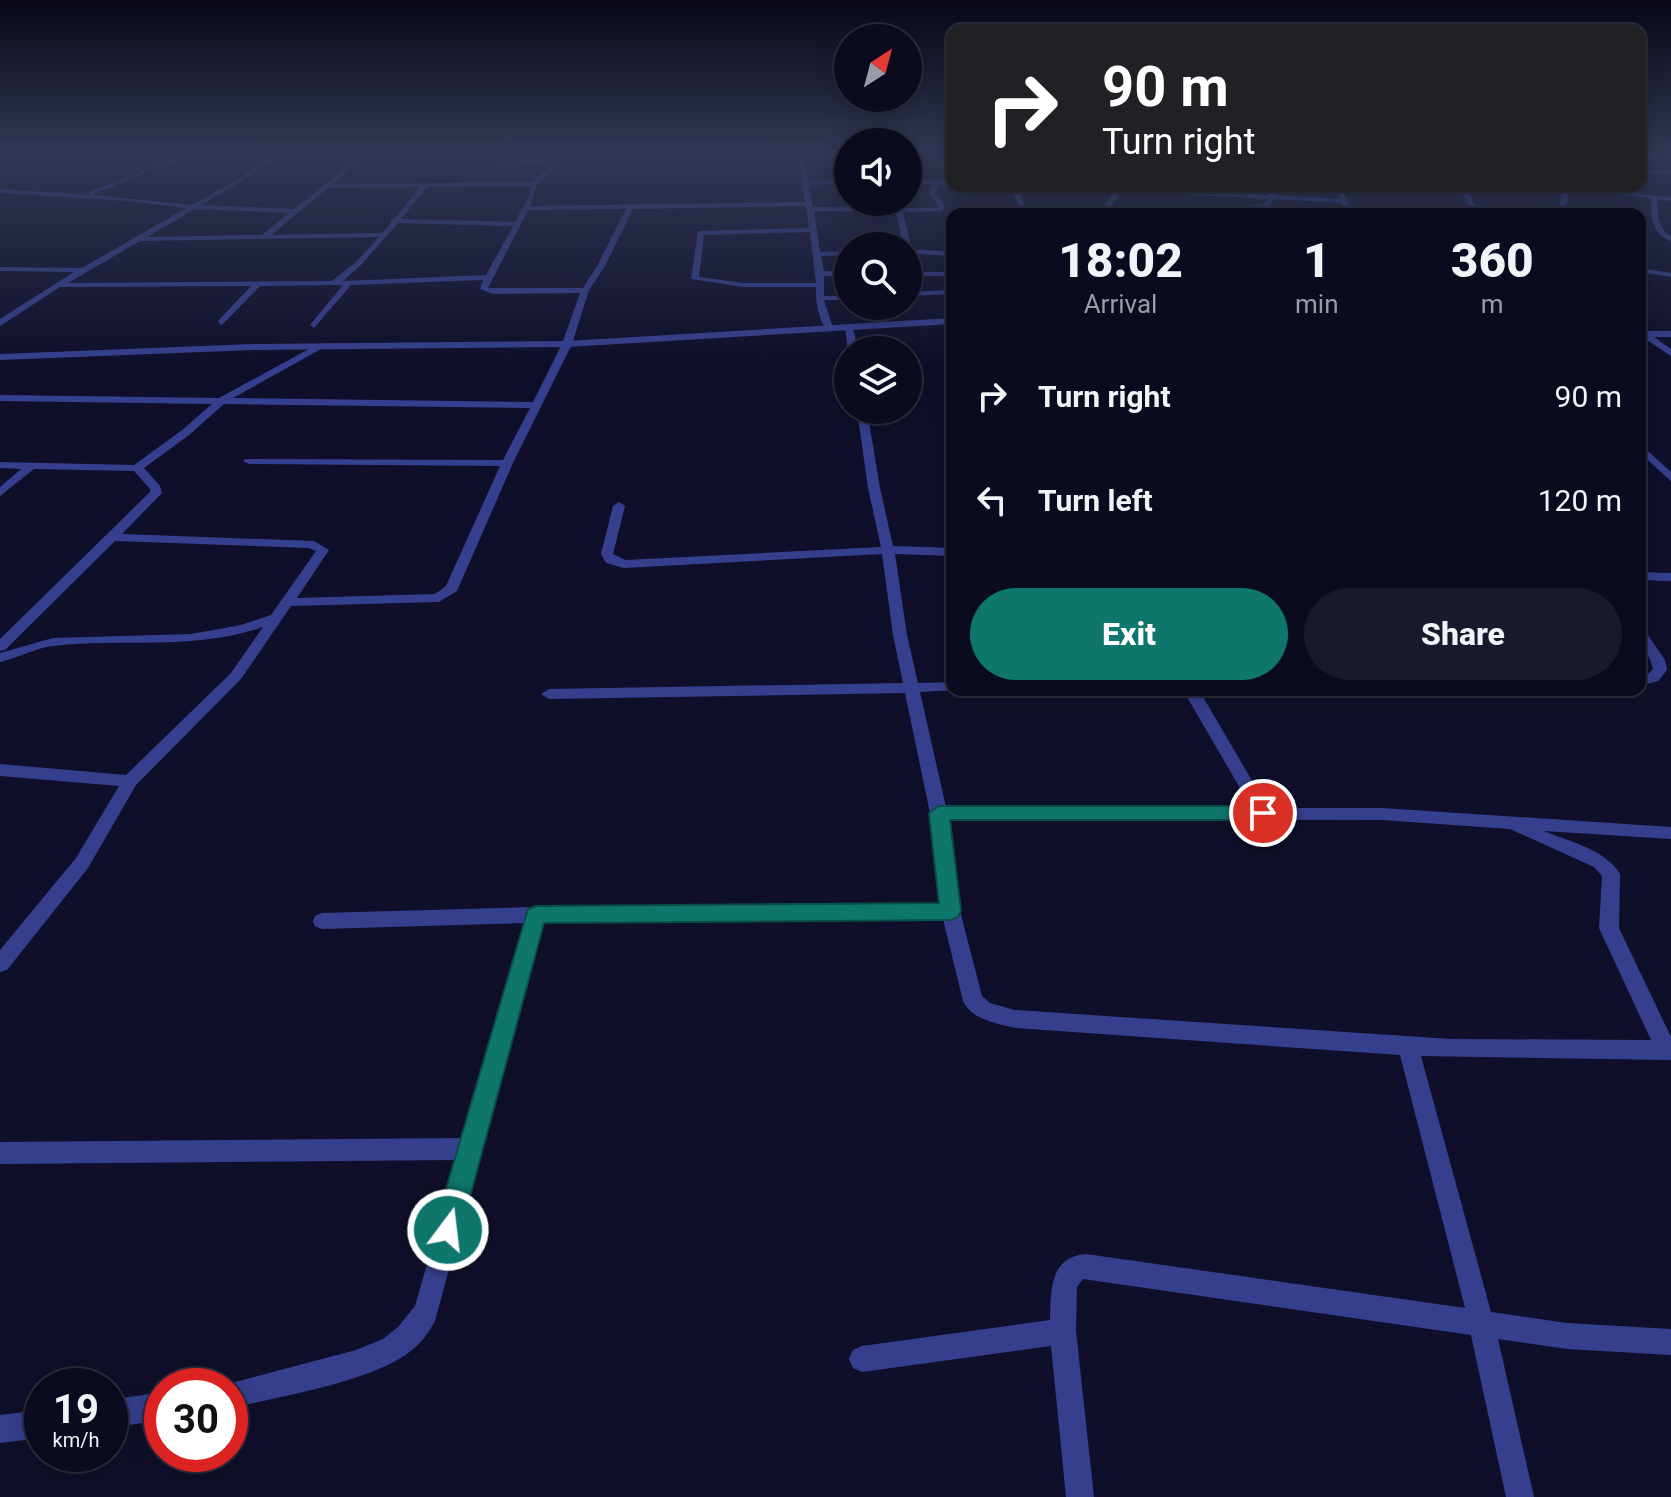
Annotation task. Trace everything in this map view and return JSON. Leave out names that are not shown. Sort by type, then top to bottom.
[{"type":"street","points":[[0,323],[58,285],[167,223]]},
{"type":"street","points":[[265,236],[280,223]]},
{"type":"street","points":[[334,283],[349,273],[391,223]]},
{"type":"street","points":[[470,223],[517,224],[484,289],[493,292],[585,290]]},
{"type":"street","points":[[289,602],[428,599],[447,593],[567,344],[585,290],[623,223]]},
{"type":"street","points":[[812,223],[820,273],[820,303],[829,328]]},
{"type":"street","points":[[1655,223],[1663,236],[1671,239]]},
{"type":"street","points":[[813,230],[701,233],[695,279],[744,285],[819,285]]},
{"type":"street","points":[[141,239],[383,235]]},
{"type":"street","points":[[922,251],[946,253]]},
{"type":"street","points":[[817,254],[834,253]]},
{"type":"street","points":[[0,269],[87,270]]},
{"type":"street","points":[[1646,271],[1671,275]]},
{"type":"street","points":[[820,273],[834,274]]},
{"type":"street","points":[[922,274],[946,274]]},
{"type":"street","points":[[58,285],[349,283],[488,277]]},
{"type":"street","points":[[314,325],[349,283]]},
{"type":"street","points":[[222,322],[257,284]]},
{"type":"street","points":[[922,293],[946,292]]},
{"type":"street","points":[[822,298],[834,298]]},
{"type":"street","points":[[0,357],[318,347],[567,344],[946,321]]},
{"type":"street","points":[[849,328],[850,336]]},
{"type":"street","points":[[1646,334],[1671,334]]},
{"type":"street","points":[[1646,337],[1671,353]]},
{"type":"street","points":[[0,465],[137,468],[185,433],[224,399],[318,347]]},
{"type":"street","points":[[0,398],[535,405]]},
{"type":"street","points":[[864,424],[888,550],[900,635],[939,813],[951,911],[973,1001],[984,1010],[1015,1019],[1451,1049],[1668,1050],[1609,928],[1611,874],[1600,862],[1504,822]]},
{"type":"street","points":[[1646,453],[1670,477]]},
{"type":"street","points":[[249,461],[507,463]]},
{"type":"street","points":[[0,493],[32,465]]},
{"type":"street","points":[[0,647],[156,493],[156,488],[137,468]]},
{"type":"street","points":[[619,506],[607,554],[611,560],[624,564],[888,550],[946,552]]},
{"type":"street","points":[[0,964],[82,863],[130,781],[236,676],[274,619],[323,555],[320,546],[112,537]]},
{"type":"street","points":[[1646,576],[1671,577]]},
{"type":"street","points":[[0,658],[53,642],[231,635],[274,619]]},
{"type":"street","points":[[1646,643],[1658,660],[1660,670],[1653,678],[1646,680]]},
{"type":"street","points":[[549,694],[946,687]]},
{"type":"street","points":[[1195,696],[1263,813]]},
{"type":"street","points":[[0,770],[130,781]]},
{"type":"street","points":[[939,813],[1382,814],[1671,833]]},
{"type":"street","points":[[322,921],[536,915],[951,911]]},
{"type":"street","points":[[248,1390],[369,1358],[394,1347],[416,1330],[426,1312],[536,915]]},
{"type":"street","points":[[1408,1046],[1481,1322],[1520,1497]]},
{"type":"street","points":[[0,1153],[469,1149]]},
{"type":"street","points":[[1080,1497],[1063,1331],[1064,1283],[1076,1267],[1567,1336],[1671,1342]]},
{"type":"street","points":[[862,1359],[1063,1331]]},
{"type":"street","points":[[0,1429],[24,1426]]},
{"type":"route","points":[[448,1230],[536,915],[951,911],[939,813],[1263,813]]}]
